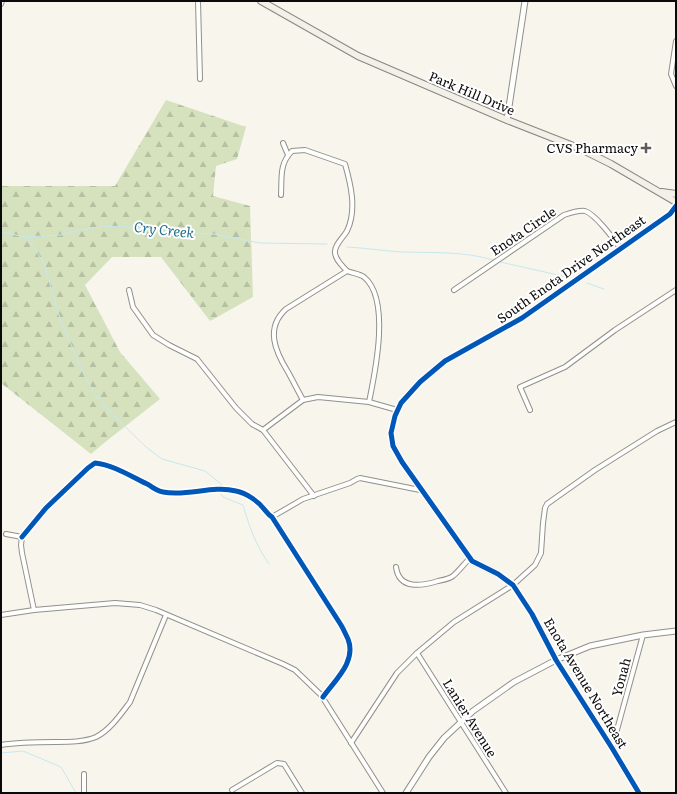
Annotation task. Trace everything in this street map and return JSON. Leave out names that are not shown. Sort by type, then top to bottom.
[{"type":"main road","name":"Park Hill Drive","points":[[261,1],[358,56],[507,120],[581,149],[611,164],[676,202]]},
{"type":"main road","points":[[658,191],[676,194]]},
{"type":"street","points":[[198,1],[200,79]]},
{"type":"street","points":[[507,120],[525,1]]},
{"type":"street","points":[[676,41],[671,74],[676,86]]},
{"type":"street","points":[[283,143],[288,155]]},
{"type":"street","points":[[281,195],[283,165],[288,155],[292,151],[305,150],[345,164],[350,177],[352,215],[346,232],[336,246],[335,252],[337,260],[347,271],[364,277],[374,290],[379,310],[376,368],[369,402]]},
{"type":"street","name":"South Enota Drive Northeast","points":[[470,558],[420,490],[393,446],[391,433],[397,410],[401,403],[420,382],[445,361],[522,318],[670,214],[676,206]]},
{"type":"street","name":"Enota Circle","points":[[454,290],[570,212],[584,211],[588,213],[604,227],[620,248]]},
{"type":"street","points":[[303,400],[281,362],[275,348],[274,334],[276,326],[282,312],[347,271]]},
{"type":"street","points":[[129,290],[133,307],[153,335],[197,359],[236,408],[252,424],[263,430],[314,496]]},
{"type":"street","points":[[530,410],[520,387],[564,367],[615,330],[676,290]]},
{"type":"street","points":[[263,430],[303,400],[318,397],[369,402],[397,410]]},
{"type":"street","points":[[352,743],[397,673],[417,653],[454,622],[513,585],[528,572],[540,558],[543,523],[547,504],[608,462],[657,431],[676,422]]},
{"type":"street","points":[[34,610],[22,553],[22,537],[46,508],[95,463],[111,467],[162,492],[184,493],[227,489],[238,491],[258,502],[269,516],[272,517],[337,619],[349,641],[350,648],[341,676],[323,697]]},
{"type":"street","points":[[272,517],[303,499],[360,478],[420,490]]},
{"type":"street","points":[[6,534],[22,537]]},
{"type":"street","points":[[396,567],[397,573],[406,583],[415,586],[452,577],[470,558],[472,561],[498,574],[513,585]]},
{"type":"street","name":"Enota Avenue Northeast","points":[[513,585],[532,614],[556,660],[639,793]]},
{"type":"street","points":[[1,616],[34,610],[128,603],[146,607],[166,615],[295,670],[323,697],[383,793]]},
{"type":"street","points":[[1,745],[15,743],[74,742],[88,740],[104,732],[130,702],[166,615]]},
{"type":"street","points":[[406,793],[444,738],[473,711],[514,682],[556,660],[590,646],[643,635],[676,631]]},
{"type":"street","name":"Yonah","points":[[612,748],[643,635]]},
{"type":"street","name":"Lanier Avenue","points":[[417,653],[506,793]]},
{"type":"street","points":[[232,790],[277,763],[281,763],[284,764],[302,793]]},
{"type":"street","points":[[84,774],[84,793]]},
{"type":"green space","points":[[166,100],[246,127],[237,159],[216,166],[213,196],[250,206],[253,297],[210,321],[161,257],[112,257],[85,285],[120,352],[160,399],[91,454],[1,383],[1,186],[115,186]]},
{"type":"waterway","name":"Cry Creek","points":[[1,232],[25,237],[60,235],[100,227],[125,226],[155,231],[213,234],[260,243],[327,244]]},
{"type":"waterway","points":[[25,237],[34,247],[44,264],[60,318],[84,375],[103,405],[146,447],[162,459],[205,471],[221,484],[222,487]]},
{"type":"waterway","name":"Cry Creek","points":[[347,247],[403,252],[460,254],[493,260]]},
{"type":"waterway","name":"Cry Creek","points":[[500,262],[567,277]]},
{"type":"waterway","name":"Cry Creek","points":[[587,283],[604,289]]},
{"type":"waterway","points":[[221,494],[223,497],[243,505],[253,536],[269,564]]},
{"type":"waterway","points":[[1,753],[23,751],[61,767],[76,793]]},
{"type":"cycle path","points":[[639,793],[556,660],[532,614],[513,585],[498,574],[472,561],[402,462],[393,446],[391,433],[395,416],[401,403],[420,382],[445,361],[522,318],[670,214],[676,206]]},
{"type":"cycle path","points":[[22,537],[46,508],[95,463],[109,466],[163,492],[181,493],[218,489],[240,492],[248,495],[272,517],[341,625],[348,639],[350,647],[347,663],[343,671],[323,697]]},
{"type":"place","name":"CVS Pharmacy","points":[[646,148]]}]
